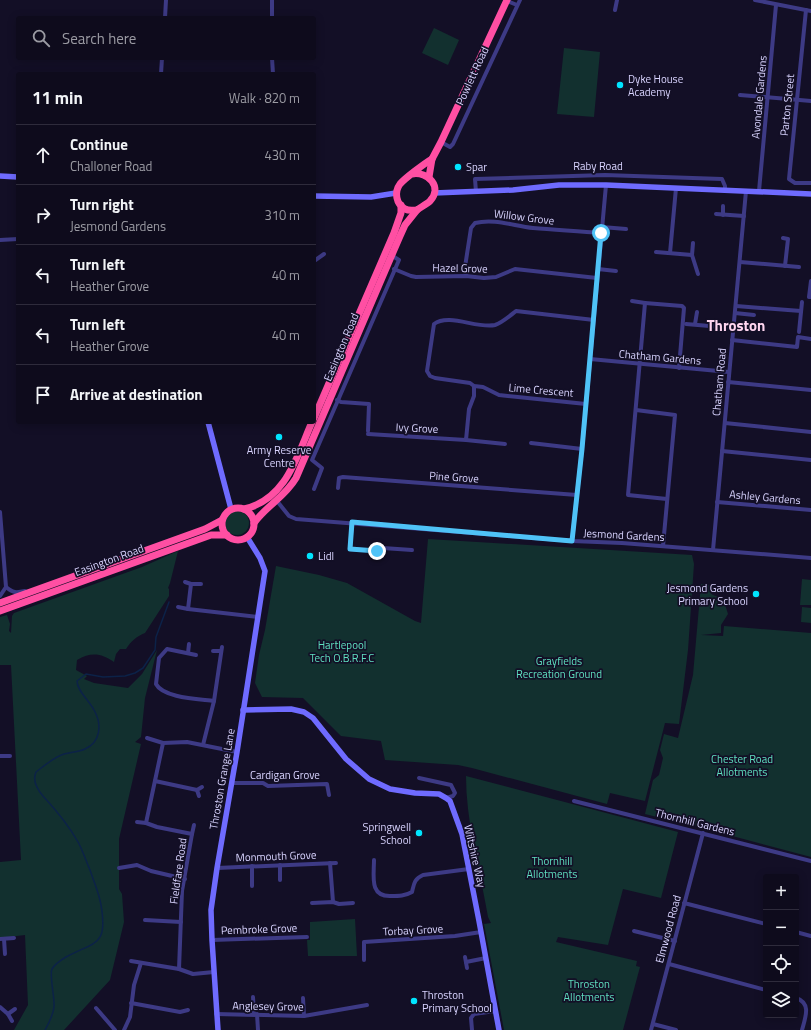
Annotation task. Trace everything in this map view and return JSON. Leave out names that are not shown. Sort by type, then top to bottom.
[{"type":"highway","name":"Powlett Road","points":[[429,177],[432,160],[507,0]]},
{"type":"highway","name":"Powlett Road","points":[[412,174],[426,162],[432,160]]},
{"type":"highway","points":[[412,174],[422,174],[429,177],[434,184],[434,193],[430,200],[417,210],[404,208],[398,201],[396,193],[400,183],[412,174]]},
{"type":"highway","name":"Easington Road","points":[[0,611],[211,536],[227,535],[230,538],[239,540],[247,537],[251,533],[254,523],[260,514],[277,501],[293,484],[326,410],[389,254],[401,213],[401,205]]},
{"type":"highway","name":"Easington Road","points":[[316,413],[389,254],[405,225],[417,210]]},
{"type":"highway","points":[[319,406],[326,410]]},
{"type":"highway","points":[[231,509],[244,509],[257,506],[283,484],[290,473],[311,424]]},
{"type":"highway","name":"Easington Road","points":[[0,603],[205,529],[222,520],[231,509]]},
{"type":"highway","points":[[244,509],[249,512],[254,523]]},
{"type":"highway","points":[[222,520],[224,531],[227,535]]},
{"type":"street","points":[[165,16],[166,0]]},
{"type":"street","points":[[272,0],[272,16]]},
{"type":"street","name":"Powlett Road","points":[[507,0],[517,5]]},
{"type":"street","name":"Powlett Road","points":[[441,142],[450,146],[453,144],[520,0]]},
{"type":"street","points":[[615,10],[617,0]]},
{"type":"street","points":[[755,0],[809,11]]},
{"type":"street","name":"Avondale Gardens","points":[[759,191],[776,5]]},
{"type":"street","name":"Parton Street","points":[[809,11],[797,100],[789,179],[795,183],[811,183]]},
{"type":"street","points":[[161,72],[162,60]]},
{"type":"street","points":[[272,60],[273,72]]},
{"type":"street","points":[[740,95],[811,101]]},
{"type":"street","name":"Raby Road","points":[[476,192],[476,179],[605,175],[722,179],[725,190]]},
{"type":"street","points":[[0,176],[16,177]]},
{"type":"street","points":[[572,541],[582,449],[606,184]]},
{"type":"street","name":"Raby Road","points":[[434,193],[476,192],[559,185],[606,184],[811,194]]},
{"type":"street","points":[[670,253],[676,188]]},
{"type":"street","name":"Chatham Road","points":[[713,550],[746,191]]},
{"type":"street","points":[[316,196],[370,197],[396,193]]},
{"type":"street","points":[[723,206],[723,215]]},
{"type":"street","points":[[716,214],[744,216]]},
{"type":"street","name":"Willow Grove","points":[[466,276],[465,267],[471,228],[474,223],[482,221],[496,222],[532,228],[601,233]]},
{"type":"street","points":[[602,227],[626,229]]},
{"type":"street","points":[[783,238],[788,239],[785,266]]},
{"type":"street","points":[[0,240],[16,239]]},
{"type":"street","points":[[693,243],[692,255],[698,274]]},
{"type":"street","points":[[656,252],[692,255]]},
{"type":"street","points":[[316,260],[324,254]]},
{"type":"street","name":"Easington Road","points":[[314,455],[398,260],[389,254]]},
{"type":"street","points":[[740,262],[799,267]]},
{"type":"street","name":"Hazel Grove","points":[[394,269],[416,277],[466,276],[484,278],[496,277],[515,269],[597,278]]},
{"type":"street","points":[[598,269],[616,271]]},
{"type":"street","points":[[810,297],[811,281]]},
{"type":"street","points":[[632,301],[682,306],[684,308],[679,368]]},
{"type":"street","points":[[799,332],[802,302]]},
{"type":"street","points":[[645,303],[628,495],[667,500]]},
{"type":"street","points":[[736,306],[801,311]]},
{"type":"street","name":"Lime Crescent","points":[[586,404],[499,395],[484,387],[474,386],[470,383],[435,378],[430,376],[427,371],[434,324],[438,321],[443,320],[483,325],[497,325],[516,311],[594,320]]},
{"type":"street","points":[[695,324],[696,312]]},
{"type":"street","points":[[735,313],[754,315]]},
{"type":"street","points":[[686,324],[733,328]]},
{"type":"street","points":[[732,340],[797,347],[798,337],[811,338]]},
{"type":"street","name":"Chatham Gardens","points":[[590,359],[729,372]]},
{"type":"street","points":[[728,382],[811,390]]},
{"type":"street","points":[[466,440],[469,409],[474,396],[474,386]]},
{"type":"street","name":"Ivy Grove","points":[[337,400],[341,402],[369,402],[368,433],[505,444]]},
{"type":"street","points":[[636,410],[675,415],[663,546]]},
{"type":"street","points":[[725,423],[811,432]]},
{"type":"street","points":[[209,424],[231,509]]},
{"type":"street","points":[[531,443],[582,449]]},
{"type":"street","points":[[722,451],[811,460]]},
{"type":"street","points":[[299,452],[310,457],[314,455],[312,460],[322,468],[314,489]]},
{"type":"street","name":"Pine Grove","points":[[338,488],[339,478],[343,477],[577,495]]},
{"type":"street","name":"Jesmond Gardens","points":[[277,501],[289,516],[296,519],[352,522],[572,541],[622,543],[811,558]]},
{"type":"street","name":"Ashley Gardens","points":[[717,502],[811,510]]},
{"type":"street","points":[[0,512],[2,571],[6,587],[11,592],[17,593],[34,591]]},
{"type":"street","points":[[352,522],[350,549],[376,551],[383,548],[412,550]]},
{"type":"street","name":"Throston Grange Lane","points":[[218,1030],[211,910],[265,571],[260,558],[247,537]]},
{"type":"street","points":[[185,582],[191,584],[201,584]]},
{"type":"street","points":[[188,609],[191,584]]},
{"type":"street","points":[[0,596],[6,587]]},
{"type":"street","points":[[178,607],[258,617]]},
{"type":"street","points":[[188,653],[189,644]]},
{"type":"street","points":[[196,655],[167,649],[159,658],[155,682],[156,686],[162,692],[182,697],[214,701]]},
{"type":"street","points":[[203,745],[214,701],[221,649],[214,651]]},
{"type":"street","points":[[243,710],[300,710],[313,718],[346,759],[369,778],[390,789],[415,793],[439,794],[446,798],[453,796],[455,793],[451,785],[419,778]]},
{"type":"street","points":[[147,738],[163,743],[187,742],[237,752]]},
{"type":"street","points":[[146,823],[163,743]]},
{"type":"street","points":[[0,756],[10,756]]},
{"type":"street","points":[[155,781],[198,790]]},
{"type":"street","name":"Cardigan Grove","points":[[231,783],[263,783],[268,786],[327,784],[329,795]]},
{"type":"street","points":[[198,796],[198,790],[202,786]]},
{"type":"street","name":"Wiltshire Way","points":[[446,798],[450,801],[462,834],[499,1030]]},
{"type":"street","name":"Thornhill Gardens","points":[[574,801],[811,861]]},
{"type":"street","name":"Fieldfare Road","points":[[137,822],[192,834],[182,891],[179,969]]},
{"type":"street","points":[[192,834],[194,826]]},
{"type":"street","name":"Elmwood Road","points":[[652,1030],[703,833]]},
{"type":"street","points":[[374,860],[376,891],[383,896],[403,896],[412,892],[417,878],[423,875],[469,868]]},
{"type":"street","points":[[330,863],[333,902]]},
{"type":"street","name":"Monmouth Grove","points":[[217,868],[336,863]]},
{"type":"street","points":[[119,868],[137,865],[151,871],[185,879]]},
{"type":"street","points":[[280,865],[280,880]]},
{"type":"street","points":[[252,866],[252,886]]},
{"type":"street","points":[[312,903],[353,903]]},
{"type":"street","points":[[684,903],[763,923]]},
{"type":"street","points":[[145,920],[181,922]]},
{"type":"street","points":[[634,931],[675,941]]},
{"type":"street","name":"Torbay Grove","points":[[364,960],[364,942],[455,936],[481,932]]},
{"type":"street","points":[[799,933],[811,936]]},
{"type":"street","name":"Pembroke Grove","points":[[212,940],[307,937]]},
{"type":"street","points":[[5,954],[2,939],[14,938]]},
{"type":"street","points":[[465,957],[467,968]]},
{"type":"street","points":[[466,962],[486,958]]},
{"type":"street","points":[[131,961],[179,969],[193,974],[214,972]]},
{"type":"street","points":[[124,1030],[130,1017],[134,985],[141,963]]},
{"type":"street","points":[[669,964],[763,989]]},
{"type":"street","points":[[253,997],[258,1030]]},
{"type":"street","points":[[303,998],[304,1016]]},
{"type":"street","points":[[799,999],[807,1003],[808,1008],[802,1030]]},
{"type":"street","points":[[131,1003],[180,1012],[188,1010]]},
{"type":"street","name":"Anglesey Grove","points":[[216,1014],[304,1016],[366,1005]]},
{"type":"street","points":[[0,1007],[8,1014],[12,1022]]},
{"type":"street","points":[[96,1008],[114,1029]]},
{"type":"street","points":[[8,1014],[15,1009]]},
{"type":"street","points":[[472,1030],[471,1018],[474,1014],[495,1011]]},
{"type":"street","points":[[653,1024],[676,1030]]},
{"type":"green space","points":[[434,28],[459,40],[448,65],[422,53]]},
{"type":"green space","points":[[564,48],[600,52],[594,117],[557,114]]},
{"type":"green space","points":[[237,511],[245,515],[249,523],[245,531],[237,535],[229,531],[225,523],[229,515]]},
{"type":"green space","name":"Grayfields Recreation Ground","points":[[428,539],[692,555],[694,564],[688,650],[679,724],[665,723],[645,801],[610,793],[607,804],[458,765],[385,760],[381,741],[341,736],[303,698],[262,697],[255,683],[276,566],[319,575],[347,583],[421,623]]},
{"type":"green space","points":[[178,551],[168,588],[169,596],[145,633],[134,639],[126,649],[120,649],[116,654],[114,662],[100,655],[91,655],[77,660],[76,670],[87,676],[84,679],[94,683],[128,688],[142,674],[157,650],[145,698],[141,737],[135,742],[141,744],[119,839],[119,889],[122,894],[124,922],[110,980],[64,1030],[14,1030],[28,1005],[25,935],[0,938],[0,862],[21,860],[11,665],[0,665],[0,617],[7,615],[10,624],[9,631],[11,633],[12,616],[14,613],[142,567]]},
{"type":"green space","points":[[802,579],[811,580],[811,605],[800,605]]},
{"type":"green space","name":"Chester Road Allotments","points":[[701,584],[709,585],[711,593],[723,598],[728,614],[721,625],[721,633],[701,635],[723,636],[724,626],[811,633],[811,857],[695,826],[696,825],[694,824],[693,826],[645,814],[653,780],[659,775],[663,758],[660,750],[664,734],[678,738],[693,675]]},
{"type":"green space","points":[[802,607],[811,608],[811,623],[801,622]]},
{"type":"green space","name":"Thornhill Allotments","points":[[466,776],[678,832],[661,898],[623,889],[608,945],[558,937],[556,942],[637,961],[636,966],[640,967],[623,1030],[504,1030],[484,924],[491,923],[488,917],[470,825]]},
{"type":"green space","points":[[355,919],[357,956],[308,956],[307,940],[310,940],[310,922]]},
{"type":"waterway","points":[[45,1030],[51,1019],[54,1007],[51,976],[52,969],[64,958],[97,940],[101,935],[103,928],[103,918],[98,892],[80,845],[57,812],[39,791],[35,782],[35,775],[36,772],[57,757],[83,750],[94,742],[97,737],[99,727],[97,715],[81,692],[77,681],[86,674],[103,677],[125,676],[135,673],[143,668],[155,650],[156,637],[169,602]]},
{"type":"place","name":"Dyke House Academy","points":[[620,85]]},
{"type":"place","name":"Spar","points":[[458,167]]},
{"type":"place","name":"Army Reserve Centre","points":[[279,437]]},
{"type":"place","name":"Lidl","points":[[310,556]]},
{"type":"place","name":"Jesmond Gardens Primary School","points":[[756,594]]},
{"type":"place","name":"Springwell School","points":[[419,833]]},
{"type":"place","name":"Throston Primary School","points":[[414,1001]]},
{"type":"district","name":"Throston","points":[[736,326]]},
{"type":"route","points":[[377,551],[350,549],[352,522],[572,541],[582,449],[601,233]]},
{"type":"park label","name":"Hartlepool Tech O.B.R.F.C","points":[[342,651]]},
{"type":"park label","name":"Throston Allotments","points":[[589,990]]}]
